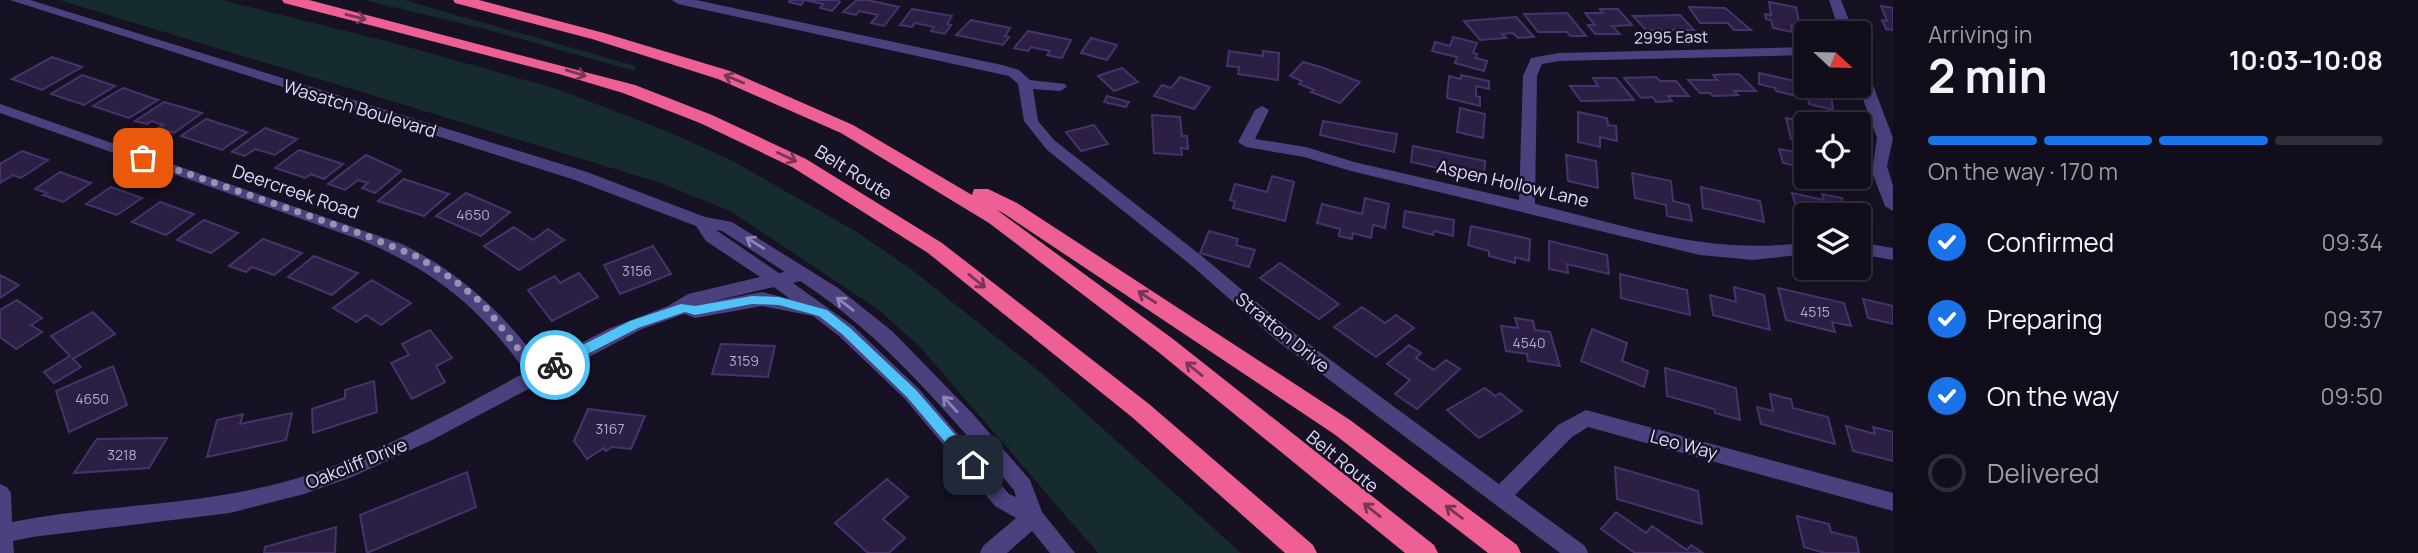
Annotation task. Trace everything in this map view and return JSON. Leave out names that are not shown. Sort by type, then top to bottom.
[{"type":"highway","name":"Belt Route","points":[[290,0],[565,70],[629,89],[706,119],[799,163],[935,248],[1141,411],[1304,553]]},
{"type":"highway","name":"Belt Route","points":[[461,0],[724,75],[847,129],[996,218],[1165,345],[1426,553]]},
{"type":"highway","points":[[847,129],[1010,208],[1342,427],[1508,553]]},
{"type":"street","name":"Wasatch Boulevard","points":[[16,0],[581,176],[702,222],[726,226],[832,293],[885,336],[1023,486],[1033,517]]},
{"type":"street","points":[[678,0],[1002,69],[1019,76],[1026,83],[1060,87]]},
{"type":"street","points":[[1835,0],[1843,21]]},
{"type":"street","name":"2995 East","points":[[1527,207],[1531,76],[1536,61],[1559,57],[1794,51]]},
{"type":"street","name":"Stratton Drive","points":[[1026,83],[1030,121],[1061,154],[1197,261],[1283,335],[1577,553]]},
{"type":"street","points":[[1870,98],[1885,138],[1886,149],[1880,161],[1881,172],[1893,206]]},
{"type":"street","name":"Deercreek Road","points":[[0,108],[367,236],[418,257],[454,280],[483,304],[538,374]]},
{"type":"street","name":"Aspen Hollow Lane","points":[[1262,110],[1246,142],[1306,152],[1351,166],[1730,254],[1761,256],[1794,250]]},
{"type":"street","name":"Wasatch Boulevard","points":[[702,222],[712,237],[777,279],[872,353],[912,394],[1002,500],[1033,517],[1064,553]]},
{"type":"street","points":[[1871,250],[1893,254]]},
{"type":"street","name":"Oakcliff Drive","points":[[2,540],[213,506],[295,488],[388,452],[634,325],[685,307],[694,299],[803,274]]},
{"type":"street","name":"Oakcliff Drive","points":[[685,307],[695,311],[762,299],[822,313]]},
{"type":"street","name":"Leo Way","points":[[1501,496],[1565,431],[1586,418],[1893,502]]},
{"type":"street","points":[[0,493],[2,540]]},
{"type":"street","points":[[991,553],[1033,517]]},
{"type":"green space","points":[[59,0],[222,0],[394,43],[560,90],[666,131],[729,159],[855,231],[911,269],[1040,372],[1241,553],[1098,553],[920,347],[879,310],[730,211],[661,183]]},
{"type":"green space","points":[[364,0],[404,0],[636,66],[635,71],[485,29]]},
{"type":"building","points":[[804,0],[801,5],[789,2]]},
{"type":"building","points":[[804,0],[840,2],[832,11],[820,8],[823,4]]},
{"type":"building","points":[[857,0],[899,7],[884,26],[871,23],[878,15],[859,11],[856,15],[843,12]]},
{"type":"building","points":[[1769,2],[1796,7],[1799,21],[1794,21],[1794,26],[1791,25],[1792,32],[1773,28],[1771,20],[1766,19],[1765,14],[1771,15]]},
{"type":"building","points":[[1881,6],[1893,8],[1893,30],[1886,29],[1882,20],[1887,21]]},
{"type":"building","points":[[1689,7],[1725,8],[1751,30],[1734,30],[1728,23],[1700,23]]},
{"type":"building","points":[[912,9],[952,16],[947,24],[951,25],[945,34],[931,31],[934,27],[915,23],[912,27],[900,25]]},
{"type":"building","points":[[1600,9],[1618,9],[1632,25],[1612,26],[1620,34],[1595,34],[1588,25],[1595,25],[1585,13],[1603,13]]},
{"type":"building","points":[[1567,13],[1586,36],[1570,36],[1567,32],[1538,32],[1524,14]]},
{"type":"building","points":[[1680,15],[1694,30],[1646,30],[1633,16]]},
{"type":"building","points":[[1516,17],[1534,37],[1518,38],[1513,33],[1502,34],[1506,38],[1480,40],[1464,21]]},
{"type":"building","points":[[971,20],[1010,28],[1005,36],[1009,37],[1003,45],[956,35]]},
{"type":"building","points":[[1028,31],[1071,40],[1062,58],[1047,55],[1050,51],[1031,47],[1028,51],[1014,48]]},
{"type":"building","points":[[1453,37],[1477,43],[1473,53],[1477,54],[1476,58],[1487,61],[1484,71],[1455,63],[1457,57],[1432,51],[1435,42],[1450,46]]},
{"type":"building","points":[[1091,38],[1117,45],[1107,60],[1081,53]]},
{"type":"building","points":[[1229,51],[1263,56],[1263,51],[1279,53],[1278,80],[1238,74],[1239,67],[1227,66]]},
{"type":"building","points":[[52,57],[82,67],[42,90],[12,79]]},
{"type":"building","points":[[1303,62],[1360,82],[1340,103],[1311,92],[1314,90],[1299,84],[1302,81],[1290,76]]},
{"type":"building","points":[[1122,68],[1138,82],[1114,91],[1098,76]]},
{"type":"building","points":[[1759,73],[1794,81],[1794,96],[1776,91],[1775,88],[1759,84]]},
{"type":"building","points":[[1739,74],[1756,91],[1734,91],[1738,95],[1713,96],[1710,93],[1700,93],[1688,80],[1717,80],[1713,75]]},
{"type":"building","points":[[82,75],[115,86],[84,105],[51,94]]},
{"type":"building","points":[[1461,75],[1489,81],[1489,89],[1476,86],[1480,106],[1447,98],[1449,76],[1461,79]]},
{"type":"building","points":[[1180,77],[1210,87],[1194,109],[1154,96],[1162,85],[1171,88]]},
{"type":"building","points":[[1656,77],[1660,81],[1676,81],[1689,96],[1668,96],[1672,101],[1656,102],[1653,97],[1641,98],[1624,78]]},
{"type":"building","points":[[1593,78],[1616,78],[1634,100],[1581,101],[1570,86],[1598,86]]},
{"type":"building","points":[[123,88],[158,100],[129,118],[93,106]]},
{"type":"building","points":[[1107,96],[1129,102],[1126,107],[1104,102]]},
{"type":"building","points":[[1804,98],[1832,98],[1833,110],[1809,104],[1808,99]]},
{"type":"building","points":[[164,102],[202,113],[174,133],[158,128],[163,125],[152,121],[147,124],[135,121]]},
{"type":"building","points":[[1460,108],[1485,114],[1483,138],[1457,132]]},
{"type":"building","points":[[1578,112],[1607,118],[1608,125],[1616,126],[1617,141],[1600,137],[1600,147],[1578,142]]},
{"type":"building","points":[[1152,115],[1180,117],[1182,136],[1187,136],[1188,149],[1181,148],[1182,155],[1154,153]]},
{"type":"building","points":[[1786,118],[1794,119],[1794,140],[1791,139]]},
{"type":"building","points":[[206,119],[247,132],[222,150],[181,136]]},
{"type":"building","points":[[1323,121],[1397,134],[1394,152],[1320,135]]},
{"type":"building","points":[[1094,125],[1108,144],[1081,151],[1066,132]]},
{"type":"building","points":[[265,128],[297,139],[275,155],[255,149],[245,156],[232,152]]},
{"type":"building","points":[[1413,146],[1485,161],[1484,178],[1411,162]]},
{"type":"building","points":[[1779,149],[1794,152],[1794,166],[1783,163]]},
{"type":"building","points":[[299,150],[343,164],[324,179],[311,174],[305,178],[275,168]]},
{"type":"building","points":[[22,151],[48,160],[21,178],[13,175],[0,183],[0,164]]},
{"type":"building","points":[[366,155],[401,171],[375,193],[362,188],[368,183],[358,180],[345,190],[328,184]]},
{"type":"building","points":[[1566,155],[1596,161],[1598,188],[1568,181]]},
{"type":"building","points":[[60,172],[91,183],[63,202],[35,189]]},
{"type":"building","points":[[1632,173],[1671,181],[1673,201],[1689,205],[1692,221],[1667,216],[1666,205],[1635,198]]},
{"type":"building","points":[[1272,176],[1294,182],[1285,221],[1233,208],[1235,201],[1230,200],[1235,184],[1267,192]]},
{"type":"building","points":[[404,179],[449,194],[424,216],[378,201]]},
{"type":"building","points":[[111,187],[142,198],[117,215],[86,204]]},
{"type":"building","points":[[1701,187],[1760,201],[1764,222],[1703,208]]},
{"type":"building","points":[[466,193],[510,212],[481,236],[436,216]]},
{"type":"building","points":[[1792,193],[1824,200],[1822,194],[1842,198],[1843,203],[1795,203]]},
{"type":"building","points":[[1365,198],[1389,204],[1385,228],[1373,225],[1371,238],[1353,233],[1352,239],[1339,236],[1340,229],[1317,223],[1322,204],[1362,214]]},
{"type":"building","points":[[160,202],[194,214],[166,235],[132,222]]},
{"type":"building","points":[[1405,211],[1454,220],[1453,236],[1434,231],[1433,235],[1403,227]]},
{"type":"building","points":[[204,220],[238,233],[211,253],[177,240]]},
{"type":"building","points":[[1471,226],[1530,239],[1529,261],[1515,257],[1515,263],[1489,256],[1489,251],[1468,245]]},
{"type":"building","points":[[514,227],[533,240],[548,229],[564,240],[519,270],[484,246]]},
{"type":"building","points":[[1209,231],[1238,239],[1236,245],[1255,250],[1249,267],[1200,253]]},
{"type":"building","points":[[263,239],[302,253],[274,275],[252,267],[246,272],[229,266]]},
{"type":"building","points":[[1549,241],[1607,255],[1609,274],[1567,264],[1568,273],[1549,269]]},
{"type":"building","points":[[653,246],[671,274],[620,294],[604,265]]},
{"type":"building","points":[[314,256],[358,273],[332,295],[288,277]]},
{"type":"building","points":[[1280,263],[1339,304],[1319,319],[1260,278]]},
{"type":"building","points":[[579,273],[598,297],[552,321],[528,290],[555,276],[560,283]]},
{"type":"building","points":[[1620,274],[1687,290],[1690,315],[1621,298]]},
{"type":"building","points":[[0,275],[19,285],[0,298]]},
{"type":"building","points":[[372,280],[411,303],[381,325],[366,315],[357,322],[333,308]]},
{"type":"building","points":[[1734,287],[1764,295],[1770,330],[1713,315],[1710,295],[1736,302]]},
{"type":"building","points":[[1778,288],[1844,303],[1851,326],[1832,322],[1835,332],[1786,320]]},
{"type":"building","points":[[1863,299],[1893,306],[1893,324],[1868,318]]},
{"type":"building","points":[[17,300],[42,318],[31,325],[42,332],[16,349],[0,337],[0,310]]},
{"type":"building","points":[[1362,307],[1385,323],[1396,315],[1414,328],[1376,357],[1334,327]]},
{"type":"building","points":[[93,312],[115,334],[73,359],[81,367],[54,383],[44,372],[70,356],[51,336]]},
{"type":"building","points":[[1515,318],[1533,321],[1535,330],[1550,332],[1560,366],[1528,361],[1527,354],[1506,351],[1501,326],[1518,328]]},
{"type":"building","points":[[1592,329],[1627,343],[1622,361],[1648,371],[1644,387],[1581,361]]},
{"type":"building","points":[[430,330],[452,358],[436,366],[445,382],[412,399],[391,363],[409,355],[402,344]]},
{"type":"building","points":[[721,344],[775,346],[768,377],[712,374]]},
{"type":"building","points":[[1409,345],[1421,353],[1416,358],[1434,370],[1446,360],[1460,369],[1417,409],[1395,394],[1410,380],[1387,364]]},
{"type":"building","points":[[113,366],[127,405],[69,432],[56,391]]},
{"type":"building","points":[[1665,368],[1736,388],[1740,420],[1715,413],[1714,409],[1667,396]]},
{"type":"building","points":[[374,381],[377,412],[313,433],[312,409],[345,398],[345,390]]},
{"type":"building","points":[[1485,388],[1495,396],[1500,393],[1522,411],[1479,438],[1447,410]]},
{"type":"building","points":[[1770,394],[1791,399],[1793,408],[1828,417],[1835,444],[1761,424],[1757,407],[1773,411]]},
{"type":"building","points":[[588,409],[645,416],[631,449],[612,447],[606,451],[604,448],[587,459],[574,441]]},
{"type":"building","points":[[292,413],[286,440],[207,457],[217,420],[243,414],[240,424]]},
{"type":"building","points":[[1846,426],[1875,434],[1873,427],[1893,432],[1893,461],[1853,451]]},
{"type":"building","points":[[167,438],[149,468],[74,473],[97,439]]},
{"type":"building","points":[[1615,467],[1698,491],[1702,524],[1617,499]]},
{"type":"building","points":[[467,472],[476,507],[367,553],[360,515]]},
{"type":"building","points":[[887,479],[908,497],[883,519],[905,538],[889,553],[868,553],[835,523]]},
{"type":"building","points":[[1616,512],[1646,533],[1652,526],[1687,550],[1691,545],[1703,553],[1635,553],[1601,529]]},
{"type":"building","points":[[1797,516],[1829,524],[1831,532],[1856,538],[1859,553],[1825,553],[1804,547]]},
{"type":"building","points":[[336,527],[335,553],[264,553],[265,547]]},
{"type":"way so far","points":[[143,158],[367,236],[418,257],[454,280],[483,304],[538,374],[555,365]]},
{"type":"route","points":[[555,365],[634,325],[685,307],[695,311],[752,300],[779,301],[822,313],[846,331],[912,394],[973,465]]}]
